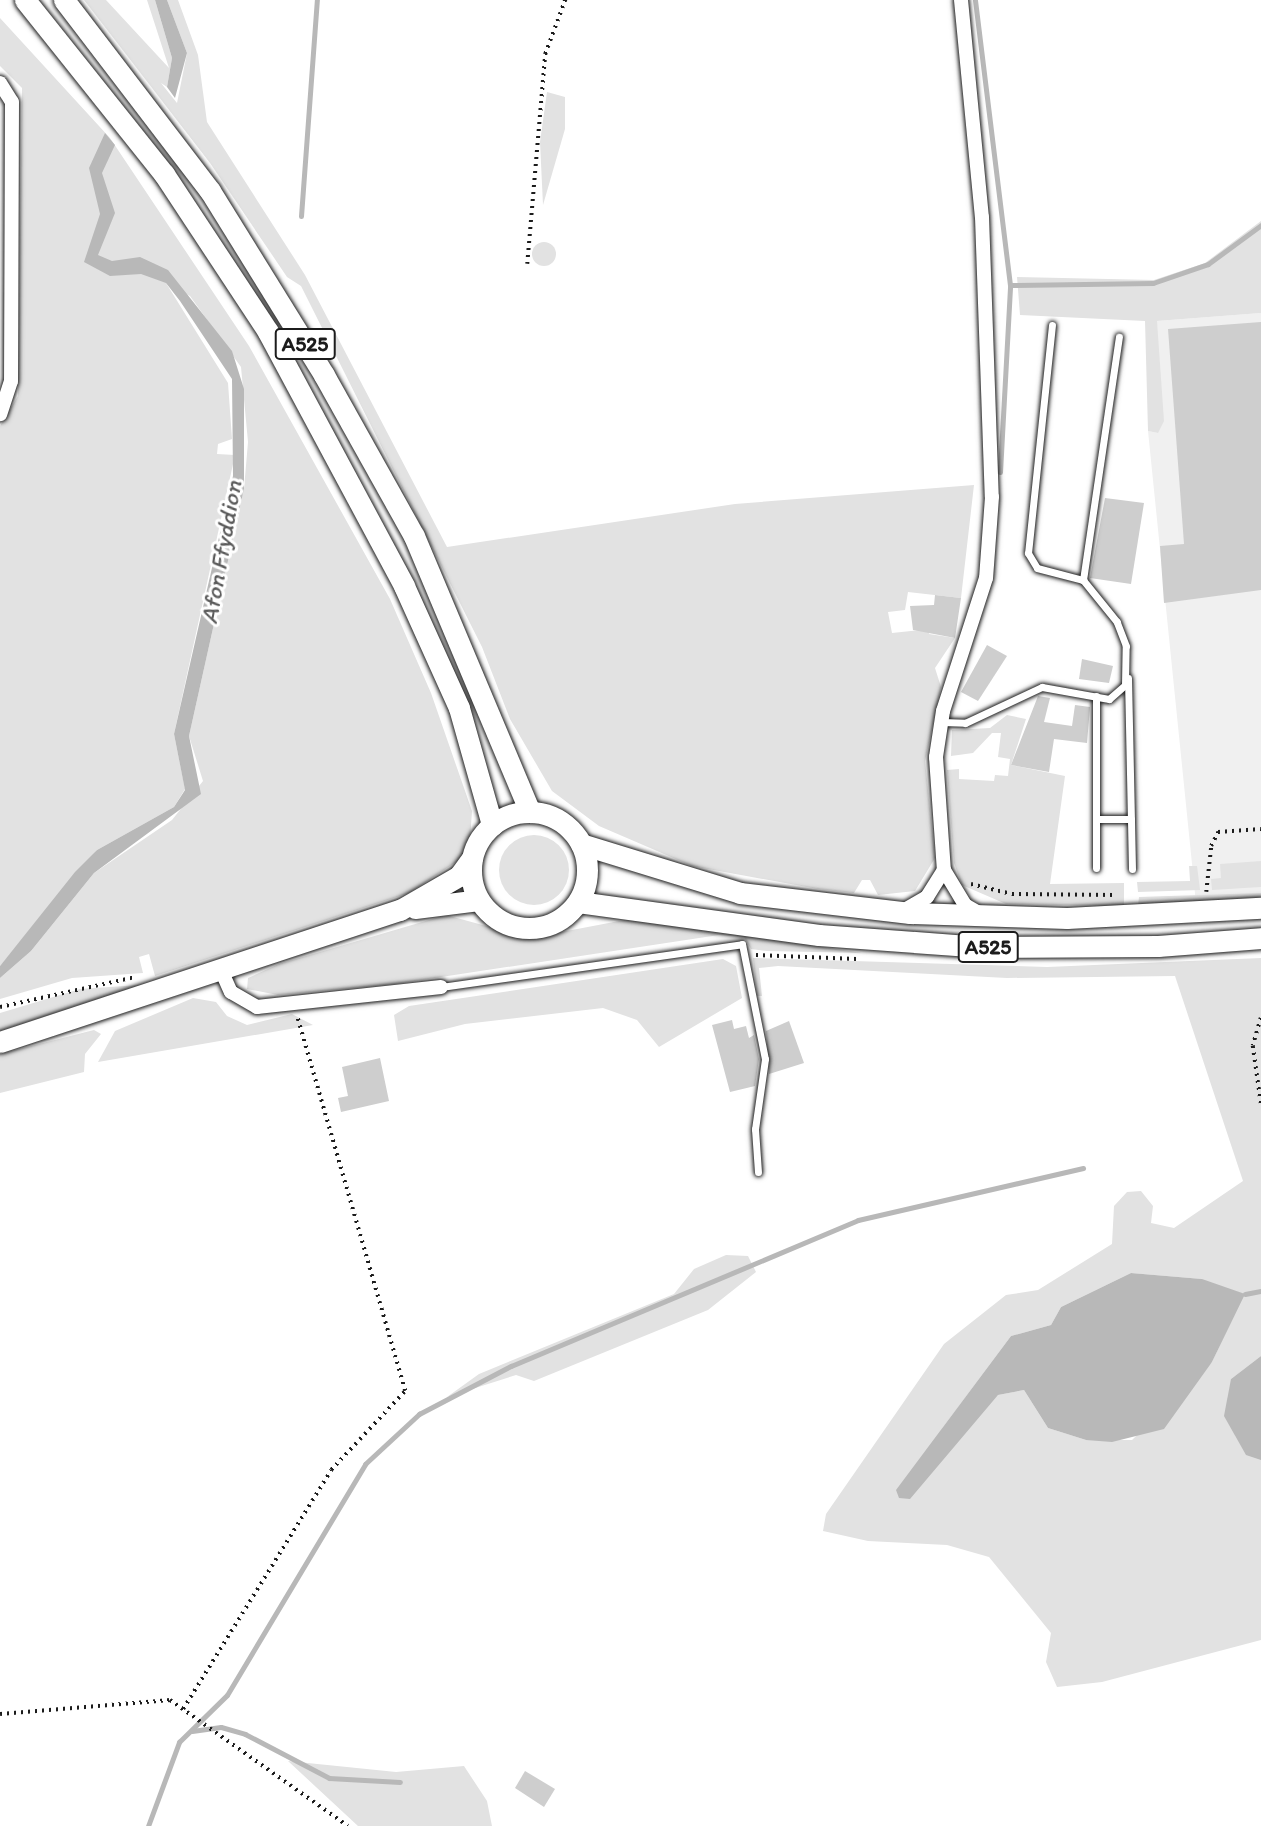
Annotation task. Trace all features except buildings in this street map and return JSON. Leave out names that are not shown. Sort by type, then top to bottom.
[{"type":"main road","name":"A525","points":[[25,0],[164,174],[274,344],[410,598],[459,708],[486,789],[492,825]]},
{"type":"main road","name":"A525","points":[[64,0],[210,191],[324,375],[414,536],[530,812]]},
{"type":"main road","points":[[0,1042],[400,910],[460,876],[492,825],[530,812],[563,823],[581,844],[586,884],[578,902],[539,928],[519,928],[479,900],[400,910]]},
{"type":"main road","name":"A525","points":[[581,844],[740,894],[901,912],[987,917],[1261,908]]},
{"type":"main road","points":[[472,858],[479,900]]},
{"type":"main road","name":"A525","points":[[578,902],[956,946],[1133,947],[1261,938]]},
{"type":"street","points":[[961,0],[982,217],[992,497],[977,620],[941,722],[936,757],[944,870],[965,905],[987,917]]},
{"type":"street","points":[[0,83],[12,102],[3,157],[4,320],[11,381],[0,414]]},
{"type":"street","points":[[901,912],[927,897],[944,870]]},
{"type":"street","points":[[222,970],[231,992],[246,1003],[293,1002],[441,987]]},
{"type":"lane","points":[[1052,325],[1028,553],[1037,568],[1083,580],[1117,622],[1128,671],[1132,869]]},
{"type":"lane","points":[[1083,580],[1119,337]]},
{"type":"lane","points":[[941,722],[965,723],[1042,687],[1096,696],[1117,696],[1128,671]]},
{"type":"lane","points":[[1096,696],[1096,868]]},
{"type":"lane","points":[[1096,819],[1132,819]]},
{"type":"lane","points":[[441,987],[742,944],[765,1059],[755,1129],[758,1172]]},
{"type":"path","points":[[527,264],[545,54],[565,0]]},
{"type":"path","points":[[1206,892],[1211,844],[1218,832],[1261,829]]},
{"type":"path","points":[[944,870],[994,893],[1130,895]]},
{"type":"path","points":[[1194,893],[1220,892]]},
{"type":"path","points":[[0,1007],[87,982],[145,979]]},
{"type":"path","points":[[183,1709],[331,1470],[405,1391],[345,1197],[293,1002]]},
{"type":"path","points":[[1261,1018],[1253,1046],[1261,1103]]},
{"type":"path","points":[[0,1714],[170,1700],[348,1826]]},
{"type":"shaded area","points":[[84,0],[106,0],[169,68],[147,0],[155,0],[172,58],[167,87],[161,83],[177,103],[187,53],[167,0],[178,0],[198,55],[207,122],[305,275],[447,547],[735,504],[974,485],[961,598],[908,592],[905,610],[888,612],[892,633],[930,629],[929,634],[955,638],[935,668],[941,687],[925,761],[935,858],[915,891],[878,895],[870,880],[862,880],[854,893],[818,889],[692,866],[599,826],[552,791],[510,719],[482,647],[301,286],[287,277],[210,163]]},
{"type":"shaded area","points":[[0,18],[110,138],[249,346],[390,599],[431,693],[472,811],[470,841],[459,860],[409,893],[155,976],[149,954],[139,957],[143,973],[72,978],[0,999],[0,978],[31,951],[94,873],[172,820],[203,781],[189,736],[244,489],[248,442],[241,367],[190,296],[166,283],[228,383],[232,439],[218,444],[217,454],[235,455],[174,734],[185,789],[174,807],[97,850],[0,966],[0,426],[18,396],[22,88],[0,66]]},
{"type":"shaded area","points":[[547,92],[565,97],[565,129],[543,205],[540,142]]},
{"type":"shaded area","points":[[1261,221],[1261,313],[1157,321],[1164,421],[1158,433],[1148,431],[1145,321],[1020,315],[1017,277],[1154,280],[1205,263]]},
{"type":"shaded area","points":[[544,242],[555,249],[556,254],[549,265],[544,266],[533,259],[532,254],[539,243]]},
{"type":"shaded area","points":[[1261,313],[1261,904],[1197,913],[1148,431],[1158,433],[1157,321]]},
{"type":"shaded area","points":[[1007,715],[1026,719],[1011,765],[1065,776],[1050,884],[1124,883],[1124,906],[1006,904],[962,885],[954,863],[947,770],[959,769],[959,779],[994,781],[995,775],[1008,776],[1010,759],[998,757],[1001,733],[992,733],[973,753],[951,756],[952,730],[990,728]]},
{"type":"shaded area","points":[[527,835],[541,835],[554,841],[563,850],[569,870],[567,883],[559,895],[541,905],[527,905],[514,899],[505,890],[499,877],[499,863],[505,850],[514,841]]},
{"type":"shaded area","points":[[1261,861],[1261,887],[1212,890],[1211,879],[1221,878],[1220,864]]},
{"type":"shaded area","points":[[1189,866],[1197,866],[1200,890],[1138,892],[1137,882],[1190,881]]},
{"type":"shaded area","points":[[1261,893],[1261,898],[1138,906],[1139,897]]},
{"type":"shaded area","points":[[446,915],[530,938],[635,918],[862,953],[751,949],[744,937],[719,935],[395,984],[278,995],[247,989],[248,978],[279,964]]},
{"type":"shaded area","points":[[753,958],[1047,967],[1261,958],[1261,1356],[1231,1379],[1261,1459],[1261,1640],[1102,1682],[1057,1687],[1046,1662],[1051,1633],[989,1557],[947,1545],[868,1541],[823,1531],[826,1514],[944,1344],[1006,1295],[1038,1290],[1112,1244],[1114,1206],[1127,1192],[1141,1191],[1153,1206],[1151,1223],[1174,1228],[1243,1181],[1175,976],[1007,978],[778,966],[759,968],[762,996],[757,996]],"holes":[[[1131,1273],[1202,1279],[1226,1332],[1212,1362],[1132,1440],[1086,1440],[1048,1428],[1024,1390],[998,1395],[941,1430],[1011,1336],[1051,1325],[1061,1307]]]},
{"type":"shaded area","points":[[723,959],[736,966],[742,998],[659,1047],[637,1020],[603,1008],[465,1024],[398,1041],[394,1015],[409,1006]]},
{"type":"shaded area","points":[[140,985],[0,1031],[0,1013],[80,989]]},
{"type":"shaded area","points":[[193,998],[216,1002],[227,1016],[247,1025],[292,1014],[313,1025],[98,1062],[115,1031]]},
{"type":"shaded area","points":[[94,1030],[101,1034],[85,1054],[84,1072],[0,1093],[0,1054]]},
{"type":"shaded area","points":[[726,1255],[748,1256],[756,1272],[708,1310],[534,1381],[516,1375],[447,1397],[479,1374],[674,1294],[694,1269]]},
{"type":"shaded area","points":[[288,1761],[396,1772],[464,1766],[487,1801],[492,1826],[358,1826]]},
{"type":"water","points":[[155,0],[167,0],[187,53],[175,98],[167,87],[172,58]]},
{"type":"water","name":"Afon Ffyddion","points":[[105,133],[115,145],[102,173],[115,213],[98,255],[112,261],[140,257],[168,270],[232,351],[244,389],[244,489],[189,736],[201,794],[94,873],[31,951],[0,978],[0,966],[75,872],[97,850],[174,807],[185,790],[174,734],[233,476],[232,379],[180,301],[166,283],[141,274],[110,276],[84,262],[100,214],[89,168]]},
{"type":"water","points":[[1131,1273],[1202,1279],[1245,1294],[1212,1362],[1164,1429],[1112,1442],[1086,1440],[1048,1428],[1024,1390],[998,1395],[910,1499],[899,1498],[896,1490],[1011,1336],[1051,1325],[1061,1307]]},
{"type":"water","points":[[1261,1356],[1261,1460],[1246,1455],[1224,1416],[1231,1379]]},
{"type":"waterway","points":[[301,216],[317,0]]},
{"type":"waterway","points":[[975,0],[1010,285],[1153,283],[1208,264],[1261,225]]},
{"type":"waterway","points":[[1000,472],[1010,285]]},
{"type":"waterway","points":[[148,1826],[179,1742],[227,1695],[365,1464],[419,1414],[511,1366],[858,1220],[1083,1168]]},
{"type":"waterway","points":[[1245,1294],[1261,1291]]},
{"type":"waterway","points":[[192,1731],[221,1727],[245,1734],[329,1778],[400,1782]]}]
